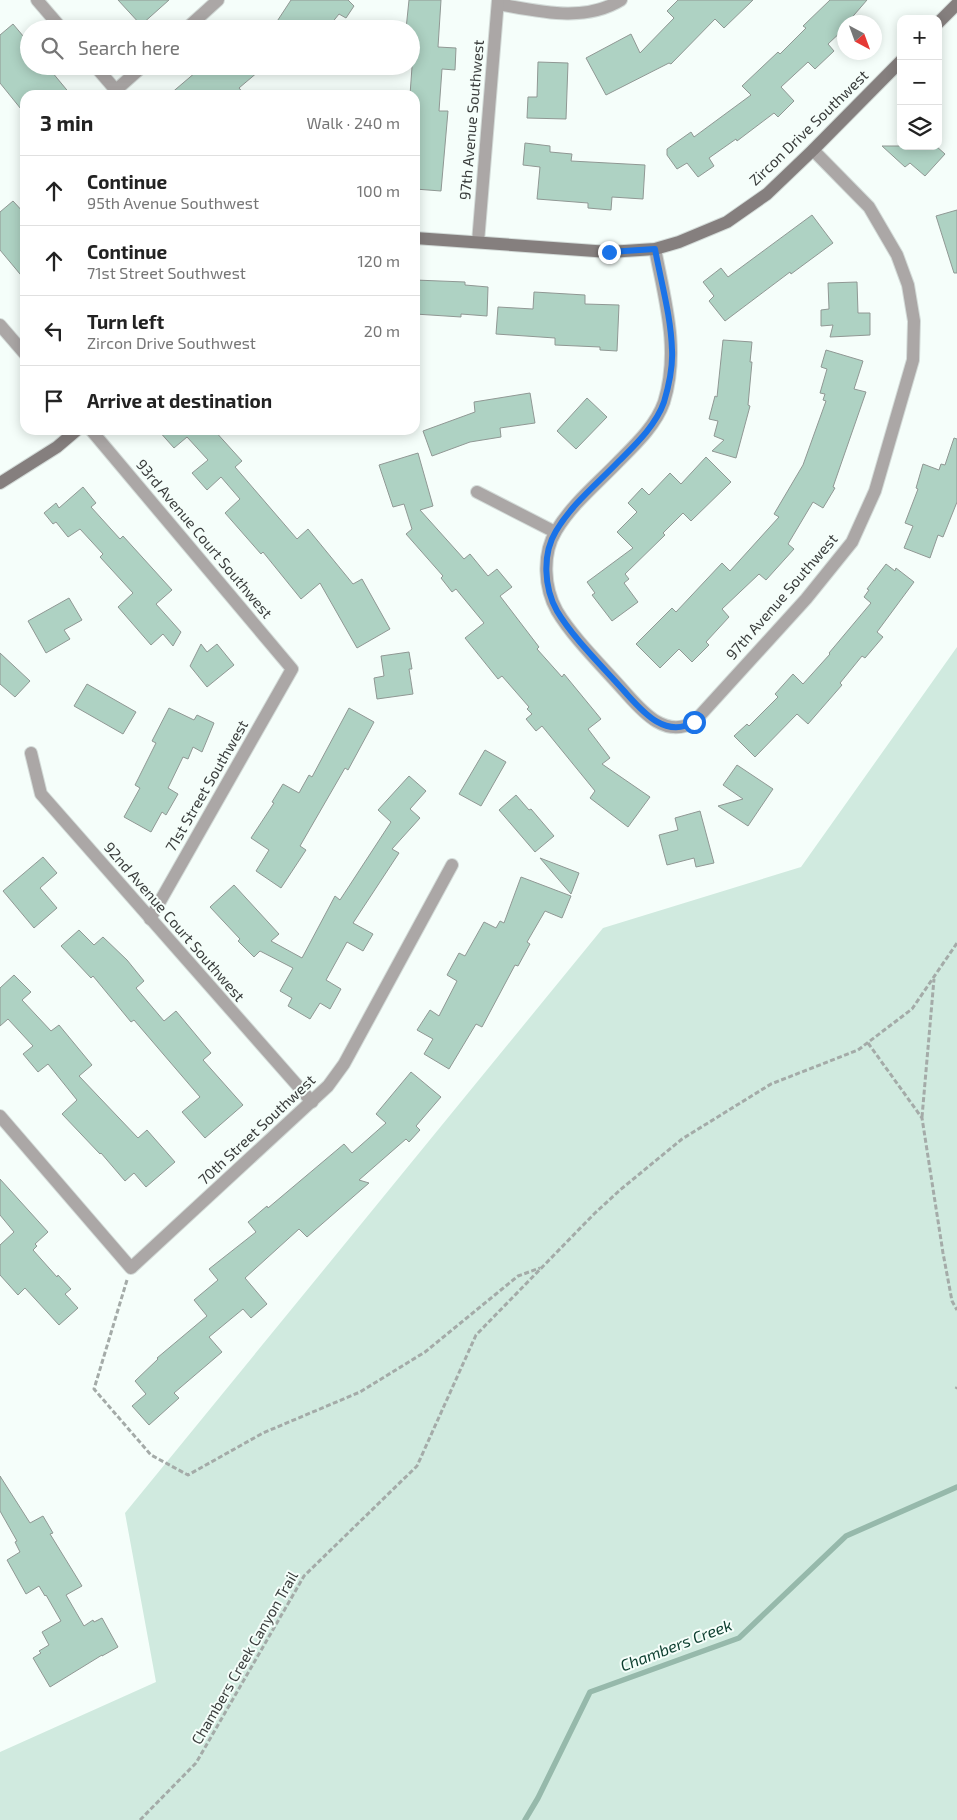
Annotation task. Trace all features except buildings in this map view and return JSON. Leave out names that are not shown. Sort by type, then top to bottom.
[{"type":"street","points":[[37,0],[54,20]]},
{"type":"street","points":[[196,20],[218,0]]},
{"type":"street","points":[[498,2],[524,9],[576,14],[600,10],[621,0]]},
{"type":"street","name":"97th Avenue Southwest","points":[[478,242],[498,2]]},
{"type":"street","points":[[942,19],[957,4]]},
{"type":"street","name":"Zircon Drive Southwest","points":[[420,238],[609,252],[655,249],[704,233],[727,222],[767,194],[897,65]]},
{"type":"street","points":[[103,75],[115,90]]},
{"type":"street","points":[[121,90],[135,75]]},
{"type":"street","name":"97th Avenue Southwest","points":[[555,532],[549,544],[546,564],[552,600],[558,612],[584,646],[652,719],[662,724],[685,727],[694,722],[806,599],[852,542],[875,491],[913,360],[914,321],[908,285],[898,255],[869,207],[813,150]]},
{"type":"street","points":[[477,492],[555,532],[575,506],[647,432],[663,403],[671,370],[672,350],[655,249]]},
{"type":"street","points":[[0,325],[20,348]]},
{"type":"street","points":[[0,483],[57,447],[71,435]]},
{"type":"street","name":"93rd Avenue Court Southwest","points":[[96,435],[292,669]]},
{"type":"street","name":"71st Street Southwest","points":[[150,919],[292,669]]},
{"type":"street","name":"92nd Avenue Court Southwest","points":[[31,753],[41,794],[312,1102]]},
{"type":"street","name":"70th Street Southwest","points":[[131,1268],[328,1086],[344,1064],[452,865]]},
{"type":"street","points":[[0,1116],[131,1268]]},
{"type":"path","name":"Chambers Creek Canyon Trail","points":[[140,1820],[196,1763],[304,1576],[417,1466],[476,1335],[620,1190],[682,1139],[771,1084],[858,1050],[912,1009],[957,943]]},
{"type":"path","points":[[934,977],[922,1118],[952,1301],[957,1310]]},
{"type":"path","points":[[868,1043],[922,1118]]},
{"type":"path","name":"Chambers Creek Canyon Trail","points":[[131,1268],[94,1389],[151,1456],[188,1475],[263,1433],[360,1392],[425,1352],[518,1276],[542,1268]]},
{"type":"green space","points":[[957,647],[957,1820],[0,1820],[0,1752],[156,1682],[125,1513],[603,928],[801,867]]},
{"type":"waterway","name":"Chambers Creek","points":[[525,1820],[538,1798],[590,1692],[739,1638],[846,1536],[957,1487]]},
{"type":"route","points":[[609,252],[655,249],[669,326],[672,350],[671,370],[663,403],[647,432],[594,485],[555,532],[547,553],[548,582],[552,600],[558,612],[584,646],[639,707],[652,719],[662,724],[685,727],[694,722]]}]
